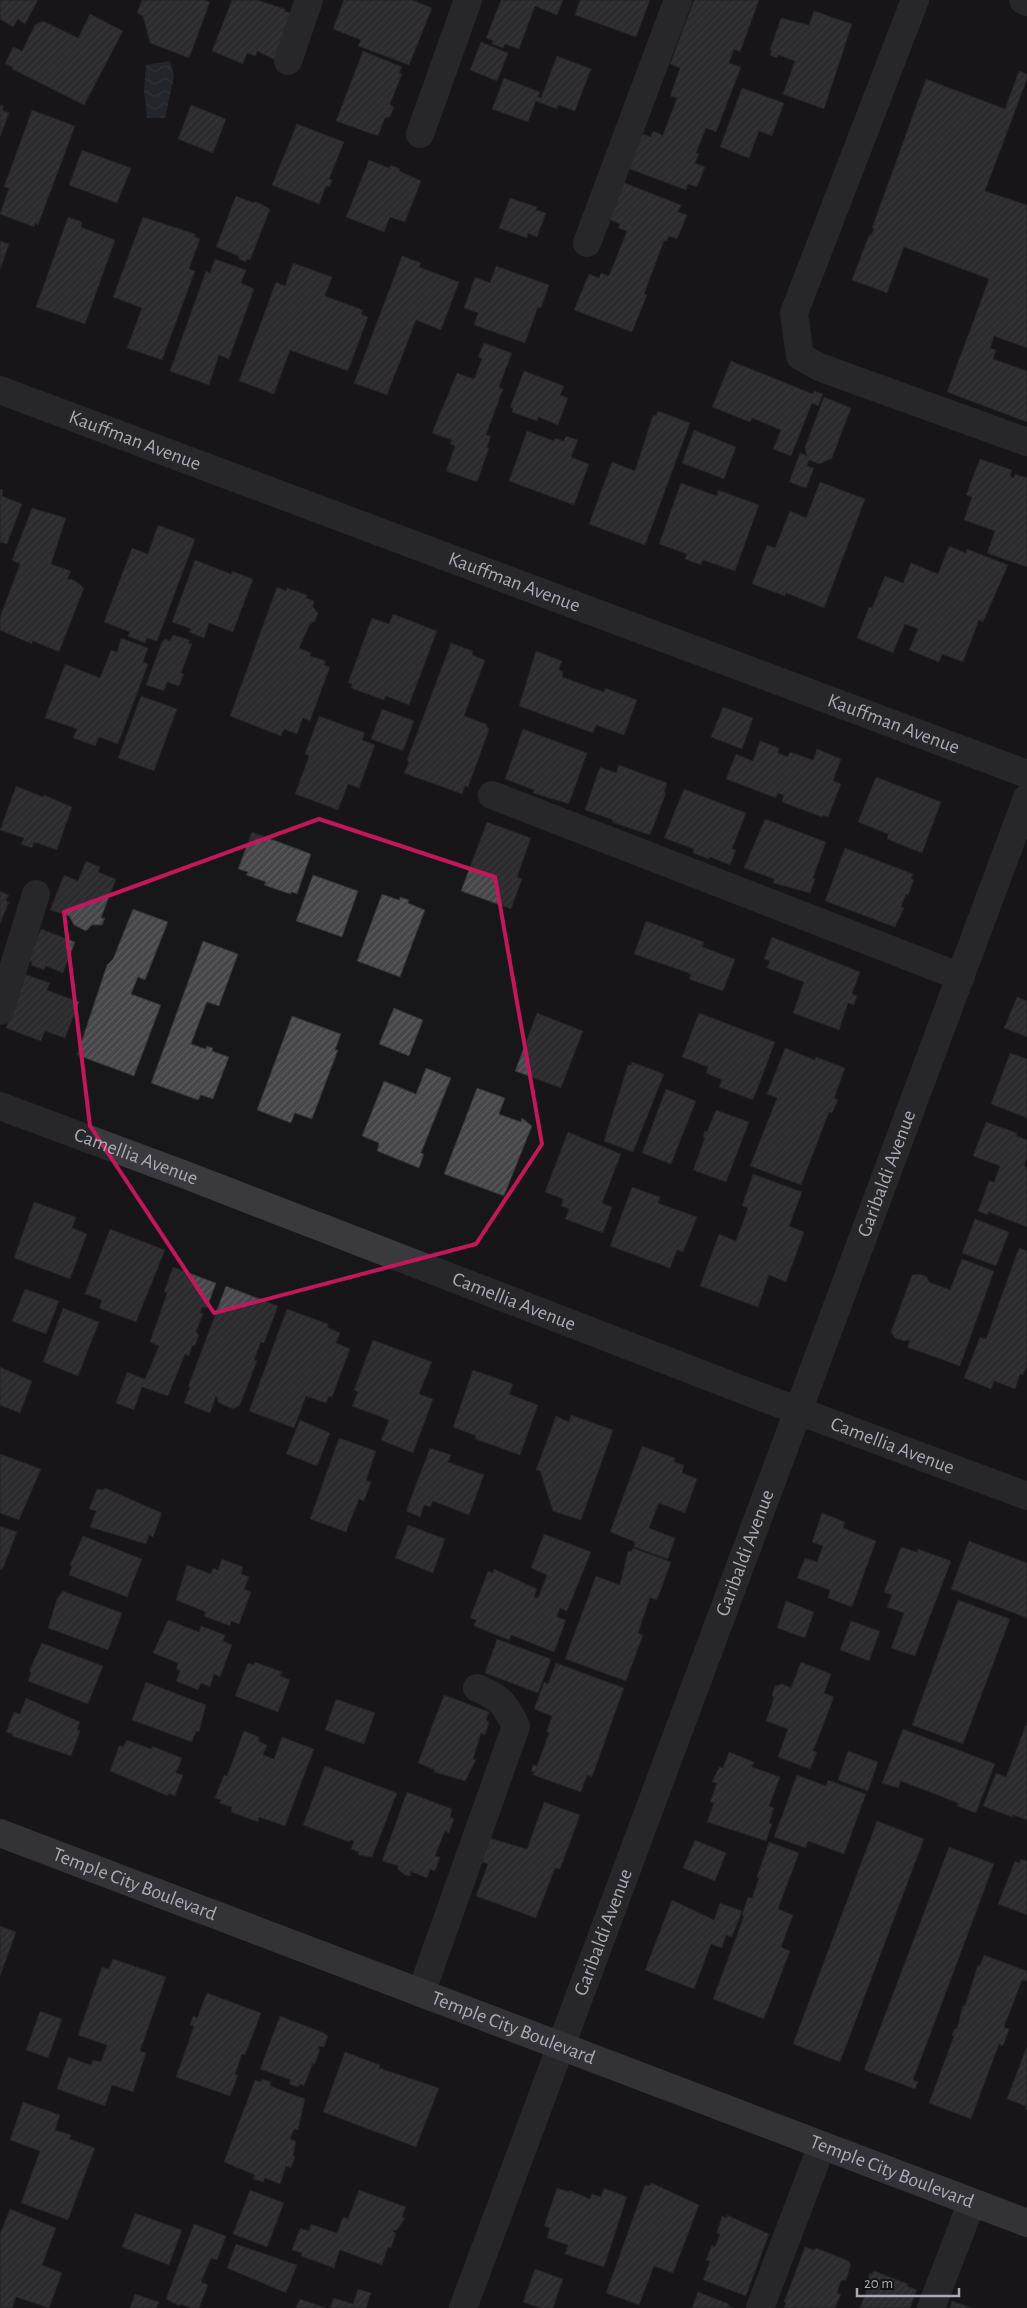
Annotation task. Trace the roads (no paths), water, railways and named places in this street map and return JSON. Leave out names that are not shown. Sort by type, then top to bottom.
[{"type":"main road","name":"Temple City Boulevard","points":[[0,1833],[1027,2223]]},
{"type":"street","points":[[288,61],[309,0]]},
{"type":"street","points":[[420,134],[468,0]]},
{"type":"street","points":[[587,243],[678,0]]},
{"type":"street","points":[[915,0],[794,313],[800,356],[819,367],[1027,442]]},
{"type":"street","points":[[1023,0],[1027,2]]},
{"type":"street","name":"Kauffman Avenue","points":[[0,390],[1027,774]]},
{"type":"street","points":[[492,795],[961,977]]},
{"type":"street","name":"Garibaldi Avenue","points":[[463,2308],[561,2047],[578,1995],[1027,798]]},
{"type":"street","points":[[0,1011],[36,894]]},
{"type":"street","name":"Camellia Avenue","points":[[0,1106],[1027,1496]]},
{"type":"street","points":[[421,1993],[516,1726],[506,1704],[491,1693],[477,1688]]},
{"type":"street","points":[[760,2308],[822,2145]]},
{"type":"street","points":[[931,2308],[972,2202]]},
{"type":"water","points":[[170,61],[174,76],[165,118],[147,118],[144,91],[146,65]]}]
